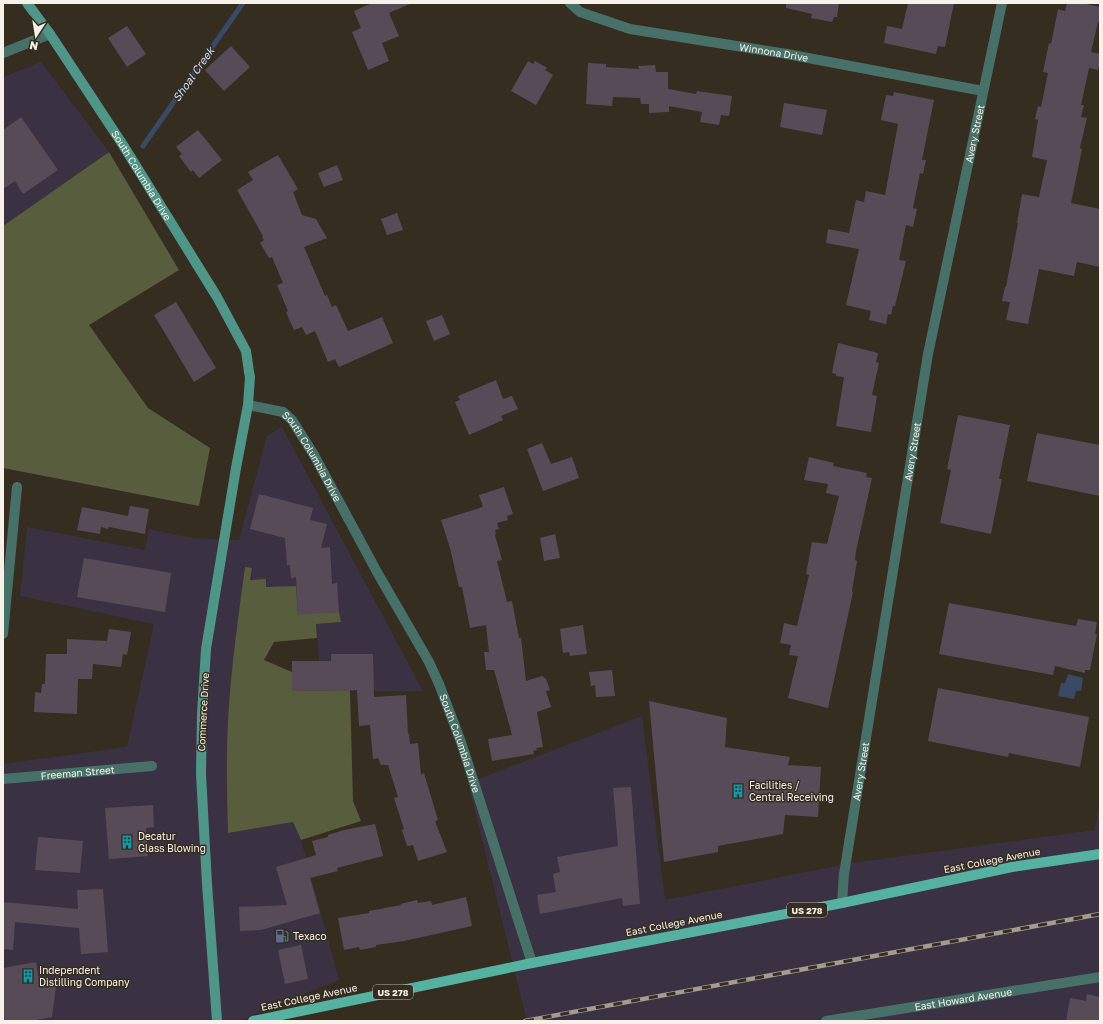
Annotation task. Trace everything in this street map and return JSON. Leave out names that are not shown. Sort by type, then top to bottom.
[{"type":"main road","name":"South Columbia Drive","points":[[27,3],[50,34],[123,145],[221,303],[246,351],[250,377],[248,405]]},
{"type":"main road","name":"Commerce Drive","points":[[217,1021],[201,774],[202,714],[206,649],[248,405]]},
{"type":"main road","name":"East College Avenue","points":[[254,1021],[532,962],[842,903],[1012,867],[1100,854]]},
{"type":"street","name":"Winnona Drive","points":[[570,3],[580,12],[630,29],[787,54],[983,91]]},
{"type":"street","name":"Avery Street","points":[[842,903],[844,874],[928,354],[1002,3]]},
{"type":"street","points":[[3,53],[50,34]]},
{"type":"street","name":"South Columbia Drive","points":[[248,405],[283,412],[292,420],[314,455],[377,572],[429,662],[461,742],[532,962]]},
{"type":"street","points":[[3,634],[17,487]]},
{"type":"street","name":"Freeman Street","points":[[3,779],[152,766]]},
{"type":"street","name":"East Howard Avenue","points":[[826,1021],[1100,976]]},
{"type":"shaded area","points":[[41,62],[109,152],[3,226],[3,77]]},
{"type":"shaded area","points":[[282,427],[423,691],[292,691],[292,661],[319,661],[316,624],[341,622],[298,615],[265,587],[250,580],[245,567],[228,719],[228,833],[293,822],[301,840],[339,980],[239,1021],[3,1021],[3,764],[127,747],[154,624],[20,596],[27,527],[145,550],[149,529],[192,538],[239,540],[267,436]]},
{"type":"shaded area","points":[[642,716],[665,900],[852,863],[1095,830],[1100,798],[1100,1021],[527,1021],[468,783]]},
{"type":"green space","points":[[109,152],[179,270],[89,325],[148,408],[210,448],[199,506],[3,468],[3,226]]},
{"type":"green space","points":[[245,567],[252,568],[250,580],[266,579],[266,587],[296,586],[298,614],[339,612],[341,622],[316,624],[317,638],[274,642],[264,660],[292,672],[293,691],[350,690],[353,801],[361,821],[301,840],[293,822],[228,833],[227,762],[229,701]]},
{"type":"water","points":[[1068,674],[1083,678],[1081,691],[1076,691],[1074,699],[1058,696],[1061,683],[1065,683]]},
{"type":"building","points":[[372,3],[412,3],[389,13],[399,36],[382,43],[389,61],[368,70],[352,32],[361,28],[354,11]]},
{"type":"building","points":[[786,3],[839,3],[837,17],[834,17],[832,22],[811,18],[812,14],[786,8]]},
{"type":"building","points":[[908,3],[954,3],[945,47],[938,46],[936,54],[884,43],[887,26],[902,29]]},
{"type":"building","points":[[1067,3],[1082,3],[1100,7],[1100,23],[1098,22],[1091,52],[1100,54],[1100,63],[1098,70],[1089,68],[1081,105],[1084,105],[1081,117],[1087,118],[1080,148],[1082,149],[1071,203],[1100,209],[1100,267],[1077,262],[1074,276],[1039,269],[1028,324],[1006,320],[1010,302],[1002,301],[1018,223],[1022,194],[1039,197],[1047,160],[1032,157],[1038,120],[1035,119],[1038,106],[1041,107],[1048,73],[1043,72],[1049,43],[1051,44],[1058,9],[1065,11]]},
{"type":"building","points":[[127,26],[146,54],[127,67],[108,38]]},
{"type":"building","points":[[231,46],[250,67],[224,91],[205,70]]},
{"type":"building","points":[[528,61],[533,64],[535,61],[547,68],[545,70],[553,75],[536,105],[511,91]]},
{"type":"building","points":[[588,63],[606,64],[606,67],[639,69],[638,66],[655,65],[656,72],[668,72],[668,89],[696,94],[697,91],[732,96],[729,116],[721,115],[719,125],[700,122],[702,112],[669,106],[669,112],[649,113],[649,104],[641,104],[640,98],[613,97],[612,106],[586,104]]},
{"type":"building","points":[[894,92],[934,100],[922,160],[926,160],[923,174],[920,173],[913,208],[917,209],[913,227],[906,225],[899,260],[906,261],[895,306],[893,306],[891,315],[888,314],[886,324],[869,320],[871,311],[846,305],[859,249],[826,243],[828,229],[849,233],[856,200],[864,202],[866,191],[885,195],[898,124],[881,120],[886,95],[893,96]]},
{"type":"building","points":[[784,103],[827,110],[822,135],[780,127]]},
{"type":"building","points":[[21,117],[58,170],[23,194],[15,181],[3,189],[3,130]]},
{"type":"building","points":[[198,130],[222,160],[199,178],[193,170],[191,172],[179,156],[182,154],[176,147]]},
{"type":"building","points":[[278,155],[298,189],[293,192],[302,215],[316,219],[327,238],[304,247],[325,296],[327,295],[332,307],[336,305],[348,331],[382,317],[393,343],[339,367],[335,359],[328,362],[315,331],[306,335],[302,327],[294,330],[277,285],[283,283],[272,257],[269,258],[260,243],[264,240],[262,237],[263,236],[237,190],[253,180],[248,172]]},
{"type":"building","points":[[337,165],[343,180],[324,187],[318,173]]},
{"type":"building","points":[[397,213],[403,230],[387,235],[381,219]]},
{"type":"building","points":[[176,302],[216,368],[194,382],[154,315]]},
{"type":"building","points":[[442,315],[450,334],[434,341],[426,321]]},
{"type":"building","points":[[838,343],[878,353],[876,362],[879,363],[872,395],[877,396],[871,432],[836,426],[844,377],[836,376],[836,374],[832,373]]},
{"type":"building","points":[[496,380],[503,399],[512,396],[518,409],[501,416],[503,420],[469,435],[455,402],[460,400],[458,396]]},
{"type":"building","points":[[958,415],[1010,425],[999,479],[1002,479],[991,534],[940,523],[951,470],[947,469]]},
{"type":"building","points":[[1037,433],[1100,445],[1100,496],[1027,481]]},
{"type":"building","points":[[542,443],[551,464],[572,457],[579,478],[543,491],[527,449]]},
{"type":"building","points":[[809,457],[834,463],[833,466],[867,473],[866,477],[872,478],[856,551],[855,560],[857,561],[853,592],[828,708],[788,698],[798,656],[789,655],[791,645],[780,643],[784,623],[797,626],[809,575],[806,574],[812,542],[827,544],[839,496],[826,493],[828,484],[804,480]]},
{"type":"building","points":[[504,487],[513,514],[507,516],[508,520],[497,523],[499,529],[495,530],[495,535],[502,560],[497,561],[507,602],[512,601],[519,638],[521,638],[526,681],[542,676],[546,679],[550,690],[546,691],[551,707],[537,712],[543,747],[536,748],[537,750],[533,751],[534,754],[492,761],[488,739],[512,735],[494,670],[486,670],[484,652],[489,652],[486,625],[470,628],[462,587],[459,587],[450,548],[441,520],[483,507],[479,495]]},
{"type":"building","points":[[259,494],[313,508],[310,520],[327,524],[321,548],[330,547],[332,584],[337,583],[339,612],[298,615],[296,577],[291,578],[290,565],[287,565],[285,538],[250,529]]},
{"type":"building","points":[[130,506],[149,509],[145,534],[109,527],[108,529],[101,527],[100,534],[77,530],[82,507],[128,516]]},
{"type":"building","points":[[555,534],[560,558],[544,561],[540,538]]},
{"type":"building","points":[[84,558],[171,573],[165,612],[77,597]]},
{"type":"building","points":[[949,603],[1076,626],[1078,619],[1097,622],[1095,634],[1097,634],[1090,670],[1085,670],[1085,673],[1055,666],[1053,675],[939,654]]},
{"type":"building","points":[[583,625],[587,654],[570,656],[569,652],[563,653],[560,629]]},
{"type":"building","points":[[109,629],[131,632],[127,655],[123,654],[121,667],[93,664],[92,679],[78,679],[77,714],[34,712],[35,692],[41,693],[42,684],[45,684],[46,654],[67,654],[67,639],[107,641]]},
{"type":"building","points":[[331,654],[373,654],[374,697],[406,695],[410,744],[418,743],[421,775],[424,773],[438,820],[435,821],[447,852],[418,861],[413,845],[407,846],[402,830],[404,829],[394,798],[398,797],[388,765],[381,765],[378,758],[373,759],[370,725],[359,726],[357,690],[292,691],[292,661],[331,661]]},
{"type":"building","points":[[612,670],[615,696],[596,697],[595,685],[591,686],[589,672]]},
{"type":"building","points":[[938,688],[1089,717],[1080,767],[1009,753],[1008,757],[928,741]]},
{"type":"building","name":"Facilities / Central Receiving","points":[[649,701],[727,718],[725,747],[790,757],[788,765],[821,767],[818,817],[785,815],[783,834],[718,846],[718,852],[664,862]]},
{"type":"building","points":[[631,787],[640,904],[623,906],[622,898],[540,914],[537,895],[556,892],[553,874],[560,872],[557,857],[618,846],[613,788]]},
{"type":"building","name":"Decatur Glass Blowing","points":[[153,805],[154,827],[146,828],[148,856],[109,859],[105,808]]},
{"type":"building","points":[[375,824],[383,856],[337,868],[338,871],[310,878],[320,913],[261,930],[240,931],[239,907],[287,905],[276,867],[316,855],[312,841],[328,837],[328,835],[344,830]]},
{"type":"building","points":[[38,837],[83,841],[80,873],[35,870]]},
{"type":"building","points":[[103,889],[108,952],[81,954],[79,928],[15,922],[13,950],[3,949],[3,902],[78,909],[77,890]]},
{"type":"building","points":[[466,897],[472,926],[404,941],[376,945],[376,947],[360,950],[359,947],[344,950],[338,918],[369,913],[369,911],[401,905],[400,904],[417,900],[418,903],[431,901],[432,905]]},
{"type":"building","points":[[301,945],[308,979],[285,984],[278,950]]},
{"type":"building","name":"Independent Distilling Company","points":[[36,962],[40,988],[56,986],[52,1017],[31,1021],[3,1021],[3,968]]},
{"type":"building","points":[[1087,994],[1100,997],[1100,1021],[1066,1021],[1070,998],[1086,1001]]},
{"type":"waterway","name":"Shoal Creek","points":[[143,146],[243,3]]},
{"type":"railway","points":[[525,1021],[1100,914]]},
{"type":"place","name":"Facilities / Central Receiving","points":[[738,791]]},
{"type":"place","name":"Decatur Glass Blowing","points":[[127,842]]},
{"type":"place","name":"Texaco","points":[[282,936]]},
{"type":"place","name":"Independent Distilling Company","points":[[28,976]]}]
